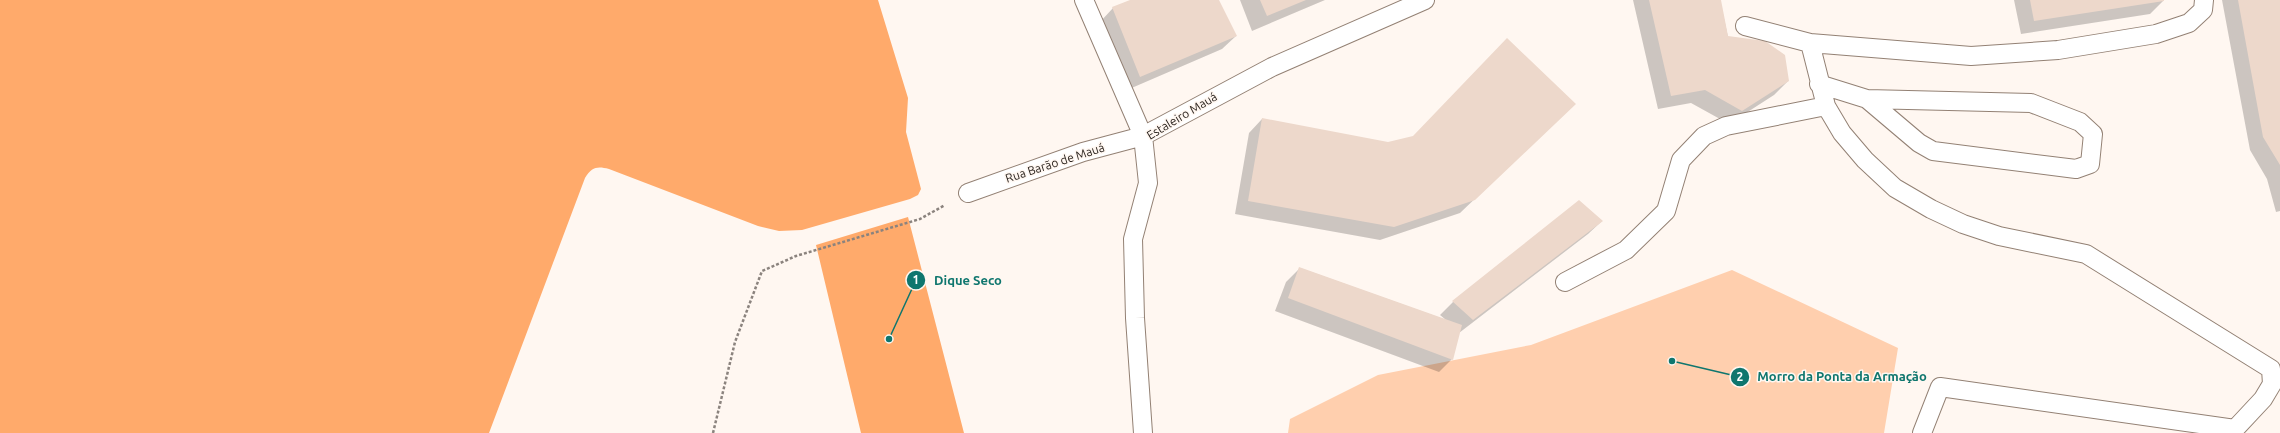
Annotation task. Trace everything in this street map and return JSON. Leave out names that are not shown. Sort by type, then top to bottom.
[{"type":"lane","points":[[1084,0],[1143,136]]},
{"type":"lane","name":"Estaleiro Mauá","points":[[1143,433],[1135,318],[1133,239],[1148,183],[1143,136],[1272,67],[1425,0]]},
{"type":"lane","points":[[1745,26],[1810,43],[1971,56],[2058,50],[2156,34],[2189,23],[2203,10],[2204,0]]},
{"type":"lane","points":[[1810,43],[1819,84],[1826,106],[1842,133],[1865,160],[1895,188],[1931,209],[1963,224],[2000,236],[2086,254],[2271,369],[2272,384],[2263,399],[2234,431],[1940,387],[1922,433]]},
{"type":"lane","points":[[1819,84],[1867,99],[2031,103],[2080,122],[2093,134],[2090,164],[2076,169],[1933,151],[1919,143],[1867,99]]},
{"type":"lane","points":[[1565,282],[1626,250],[1666,211],[1680,160],[1704,136],[1726,126],[1826,106]]},
{"type":"lane","name":"Rua Barão de Mauá","points":[[968,192],[1083,152],[1143,136]]},
{"type":"path","points":[[713,433],[735,342],[762,271],[796,256],[920,219]]},
{"type":"shaded area","points":[[0,0],[878,0],[908,98],[906,132],[921,189],[918,195],[910,199],[802,230],[779,231],[758,226],[609,169],[595,168],[585,178],[489,433],[0,433]]},
{"type":"shaded area","points":[[908,217],[964,433],[861,433],[816,245]]},
{"type":"shaded area","points":[[1732,270],[1898,348],[1884,433],[1288,433],[1290,419],[1378,375],[1531,345]]},
{"type":"building","points":[[1130,0],[1219,0],[1237,36],[1140,77],[1112,7]]},
{"type":"building","points":[[1260,0],[1306,0],[1267,16]]},
{"type":"building","points":[[1649,0],[1721,0],[1728,36],[1765,41],[1785,55],[1789,81],[1742,111],[1705,90],[1671,96]]},
{"type":"building","points":[[2030,0],[2164,0],[2164,1],[2034,21]]},
{"type":"building","points":[[2238,0],[2280,0],[2280,165],[2263,137]]},
{"type":"building","points":[[1507,38],[1576,104],[1475,200],[1394,227],[1248,201],[1262,118],[1388,142],[1413,136]]},
{"type":"building","points":[[1579,200],[1603,221],[1473,320],[1452,301]]},
{"type":"building","points":[[1299,267],[1462,325],[1453,360],[1288,298]]},
{"type":"place","name":"Dique Seco","points":[[889,339]]},
{"type":"place","name":"Morro da Ponta da Armação","points":[[1672,361]]}]
